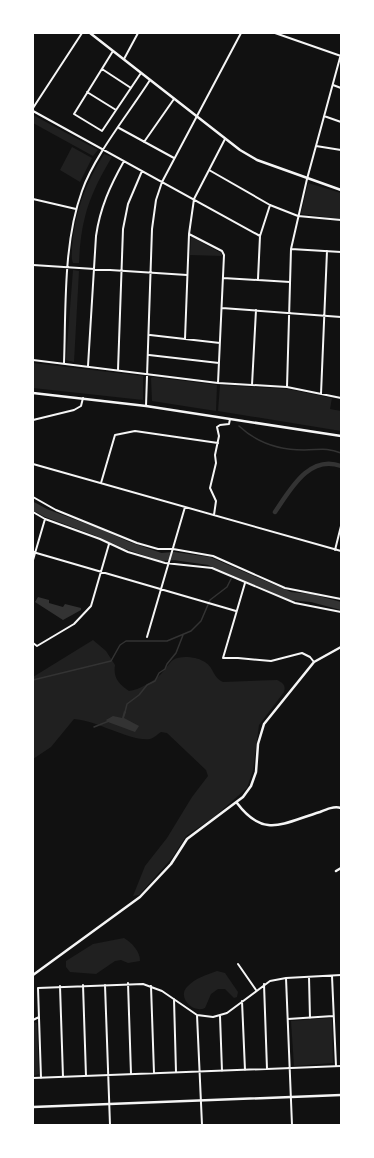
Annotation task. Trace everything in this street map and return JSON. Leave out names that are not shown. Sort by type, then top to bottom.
[{"type":"street","points":[[82,33],[33,110],[260,236]]},
{"type":"street","points":[[90,33],[224,139],[258,160],[307,179],[341,190]]},
{"type":"street","points":[[124,59],[138,33]]},
{"type":"street","points":[[146,406],[150,335],[153,214],[162,182],[241,33]]},
{"type":"street","points":[[275,33],[341,56],[307,179],[291,249],[287,387]]},
{"type":"street","points":[[113,51],[74,114],[102,131],[141,73]]},
{"type":"street","points":[[102,69],[131,88]]},
{"type":"street","points":[[64,363],[70,237],[76,209],[82,190],[104,150],[150,80]]},
{"type":"street","points":[[333,85],[341,88]]},
{"type":"street","points":[[87,92],[116,110]]},
{"type":"street","points":[[144,142],[174,99]]},
{"type":"street","points":[[324,116],[341,122]]},
{"type":"street","points":[[119,128],[174,158]]},
{"type":"street","points":[[185,339],[189,234],[194,199],[224,139]]},
{"type":"street","points":[[316,146],[341,150]]},
{"type":"street","points":[[88,366],[98,220],[110,186],[124,161]]},
{"type":"street","points":[[209,170],[270,205],[298,216],[341,220]]},
{"type":"street","points":[[118,370],[124,217],[134,187],[142,171]]},
{"type":"street","points":[[33,199],[76,209]]},
{"type":"street","points":[[258,279],[260,236],[270,205]]},
{"type":"street","points":[[189,234],[222,251],[224,255],[218,383]]},
{"type":"street","points":[[291,249],[341,252]]},
{"type":"street","points":[[321,394],[326,251]]},
{"type":"street","points":[[33,265],[188,275]]},
{"type":"street","points":[[223,278],[290,282]]},
{"type":"street","points":[[222,308],[341,317]]},
{"type":"street","points":[[252,385],[256,310]]},
{"type":"street","points":[[150,335],[220,343]]},
{"type":"street","points":[[149,355],[219,363]]},
{"type":"street","points":[[33,360],[218,383],[287,387],[341,398]]},
{"type":"street","points":[[33,393],[146,406],[341,436]]},
{"type":"street","points":[[33,420],[74,410],[81,406],[83,398]]},
{"type":"street","points":[[214,515],[216,501],[210,488],[216,463],[215,455],[218,443],[218,426],[229,424],[230,419]]},
{"type":"street","points":[[101,483],[115,435],[135,432],[218,443]]},
{"type":"street","points":[[33,464],[341,551]]},
{"type":"street","points":[[33,497],[56,510],[137,543],[158,549],[205,554],[224,560],[285,588],[341,599]]},
{"type":"street","points":[[146,637],[185,507]]},
{"type":"street","points":[[33,512],[45,519],[128,552],[168,563],[212,568],[295,603],[341,612]]},
{"type":"street","points":[[33,560],[34,552],[45,519]]},
{"type":"street","points":[[335,550],[341,526]]},
{"type":"street","points":[[33,643],[37,646],[80,619],[91,606],[109,544]]},
{"type":"street","points":[[34,552],[161,587],[236,610]]},
{"type":"street","points":[[245,583],[223,658],[271,661],[302,653],[310,657],[314,662]]},
{"type":"street","points":[[33,975],[140,897],[172,864],[188,840],[237,802],[251,786],[256,772],[260,733],[264,724],[314,662],[341,647]]},
{"type":"street","points":[[237,802],[246,815],[254,821],[267,825],[281,824],[332,808],[341,808]]},
{"type":"street","points":[[336,871],[341,868]]},
{"type":"street","points":[[238,964],[256,990]]},
{"type":"street","points":[[41,1078],[38,988],[105,984],[151,986],[174,999],[197,1015],[205,1017],[220,1016],[264,984],[276,979],[341,975]]},
{"type":"street","points":[[332,976],[336,1066]]},
{"type":"street","points":[[309,977],[310,1018]]},
{"type":"street","points":[[286,978],[292,1125]]},
{"type":"street","points":[[105,984],[110,1125]]},
{"type":"street","points":[[128,984],[131,1074]]},
{"type":"street","points":[[264,984],[267,1069]]},
{"type":"street","points":[[83,985],[86,1076]]},
{"type":"street","points":[[60,986],[64,1077]]},
{"type":"street","points":[[151,986],[154,1073]]},
{"type":"street","points":[[174,999],[176,1072]]},
{"type":"street","points":[[242,1001],[245,1070]]},
{"type":"street","points":[[197,1015],[202,1125]]},
{"type":"street","points":[[220,1016],[222,1070]]},
{"type":"street","points":[[288,1018],[333,1016]]},
{"type":"street","points":[[33,1020],[39,1017]]},
{"type":"street","points":[[33,1078],[341,1066]]},
{"type":"street","points":[[33,1107],[341,1095]]},
{"type":"street","points":[[332,1125],[341,1125]]},
{"type":"shaded area","points":[[33,115],[98,150],[93,156],[33,123]]},
{"type":"shaded area","points":[[72,147],[92,158],[80,182],[60,170]]},
{"type":"shaded area","points":[[104,154],[112,157],[97,183],[84,220],[79,263],[73,263],[73,235],[78,211],[86,187]]},
{"type":"shaded area","points":[[308,183],[341,193],[341,219],[301,213]]},
{"type":"shaded area","points":[[192,237],[221,253],[222,256],[190,255]]},
{"type":"shaded area","points":[[73,270],[79,271],[74,362],[66,360]]},
{"type":"shaded area","points":[[33,363],[143,376],[143,400],[33,388]]},
{"type":"shaded area","points":[[153,377],[217,385],[216,411],[152,401],[151,378]]},
{"type":"shaded area","points":[[220,385],[287,389],[332,398],[330,409],[341,411],[341,431],[218,411]]},
{"type":"shaded area","points":[[38,597],[49,600],[49,603],[63,607],[65,604],[81,608],[81,610],[63,620],[35,602]]},
{"type":"shaded area","points":[[93,640],[106,651],[115,665],[116,677],[122,686],[129,691],[142,687],[158,677],[173,660],[184,657],[196,658],[207,663],[219,680],[223,682],[277,680],[282,683],[285,688],[284,692],[259,725],[253,770],[247,788],[214,817],[186,836],[172,858],[139,895],[133,896],[145,866],[167,838],[192,797],[208,776],[206,770],[167,733],[161,732],[150,739],[142,739],[83,720],[74,719],[51,747],[33,759],[33,677]]},
{"type":"shaded area","points":[[124,711],[126,712],[124,718],[139,726],[135,732],[106,720],[113,716],[122,718]]},
{"type":"shaded area","points":[[124,938],[135,948],[139,954],[140,961],[128,963],[121,960],[115,961],[96,974],[70,972],[66,967],[66,961],[93,944]]},
{"type":"shaded area","points":[[217,971],[225,973],[238,992],[237,997],[234,998],[225,989],[218,989],[211,994],[205,1008],[196,1009],[191,1007],[185,1000],[184,991],[197,979]]},
{"type":"shaded area","points":[[332,1019],[333,1063],[294,1066],[291,1021]]},
{"type":"shaded area","points":[[33,1022],[37,1023],[39,1074],[33,1076]]},
{"type":"waterway","points":[[239,426],[253,437],[277,447],[295,450],[327,449],[341,453]]},
{"type":"waterway","points":[[275,512],[294,485],[310,469],[319,465],[330,464],[341,466]]},
{"type":"waterway","points":[[33,506],[46,513],[97,532],[126,545],[161,557],[174,556],[209,561],[290,596],[311,598],[341,606]]},
{"type":"waterway","points":[[33,680],[111,661],[120,645],[126,641],[167,641],[191,631],[201,621],[210,600],[227,587],[231,579]]},
{"type":"waterway","points":[[125,712],[127,704],[139,695],[147,685],[155,681],[159,673],[165,669],[176,653],[183,635]]},
{"type":"waterway","points":[[94,727],[109,721]]}]
